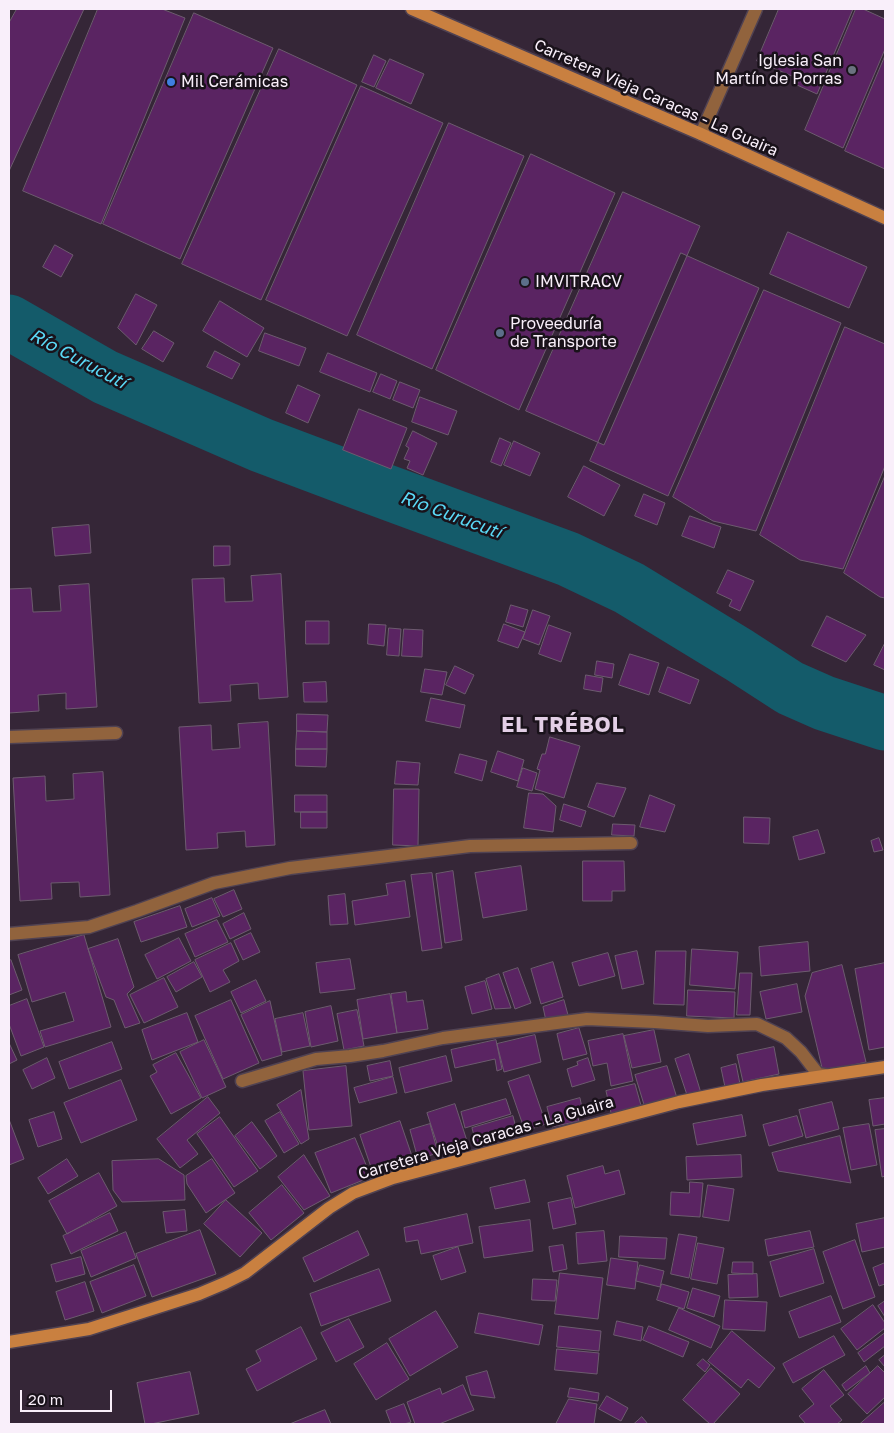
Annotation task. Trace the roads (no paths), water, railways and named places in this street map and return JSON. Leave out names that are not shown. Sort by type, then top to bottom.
[{"type":"main road","name":"Carretera Vieja Caracas - La Guaira","points":[[412,9],[701,134],[885,218]]},
{"type":"main road","name":"Carretera Vieja Caracas - La Guaira","points":[[9,1342],[89,1329],[199,1294],[225,1283],[245,1273],[328,1208],[353,1193],[393,1178],[679,1102],[762,1085],[885,1067]]},
{"type":"street","points":[[701,134],[756,9]]},
{"type":"street","points":[[9,737],[116,733]]},
{"type":"street","points":[[9,934],[89,927],[214,883],[290,868],[470,846],[631,843]]},
{"type":"street","points":[[242,1081],[316,1059],[383,1051],[443,1038],[587,1019],[708,1026],[757,1024],[786,1038],[818,1074],[825,1076]]},
{"type":"waterway","name":"Río Curucutí","points":[[9,322],[105,377],[261,445],[568,559],[629,588],[790,688],[824,703],[885,723]]},
{"type":"place","name":"Iglesia San Martín de Porras","points":[[852,70]]},
{"type":"place","name":"Mil Cerámicas","points":[[171,82]]},
{"type":"place","name":"IMVITRACV","points":[[525,282]]},
{"type":"place","name":"Proveeduría de Transporte","points":[[500,333]]},
{"type":"district","name":"EL TRÉBOL","points":[[563,725]]}]
